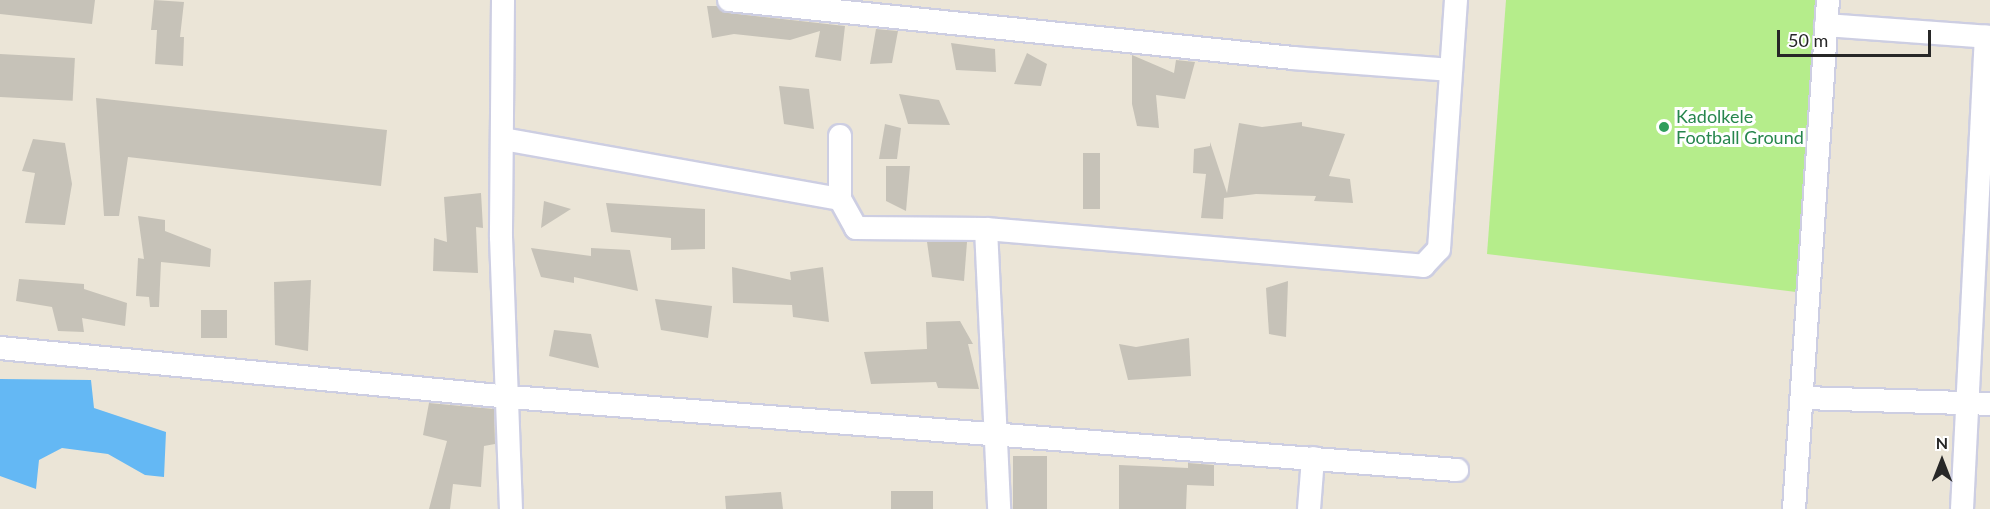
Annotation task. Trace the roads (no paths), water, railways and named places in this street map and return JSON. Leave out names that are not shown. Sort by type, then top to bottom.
[{"type":"street","points":[[503,0],[501,237],[510,397],[511,509]]},
{"type":"street","points":[[729,0],[1293,58],[1451,70]]},
{"type":"street","points":[[840,136],[840,199],[856,228],[986,229],[1423,266],[1439,249],[1456,0]]},
{"type":"street","points":[[1794,509],[1804,398],[1828,0]]},
{"type":"street","points":[[1826,25],[1988,37],[1965,403],[1962,509]]},
{"type":"street","points":[[503,139],[840,199]]},
{"type":"street","points":[[986,229],[993,435],[999,509]]},
{"type":"street","points":[[0,348],[510,397],[1458,470]]},
{"type":"street","points":[[1804,398],[1990,404]]},
{"type":"street","points":[[1309,509],[1313,458]]},
{"type":"water","points":[[0,379],[91,380],[94,408],[166,432],[164,477],[145,475],[108,454],[62,448],[39,460],[36,489],[0,476]]},
{"type":"place","name":"Kadolkele Football Ground","points":[[1664,127]]}]
